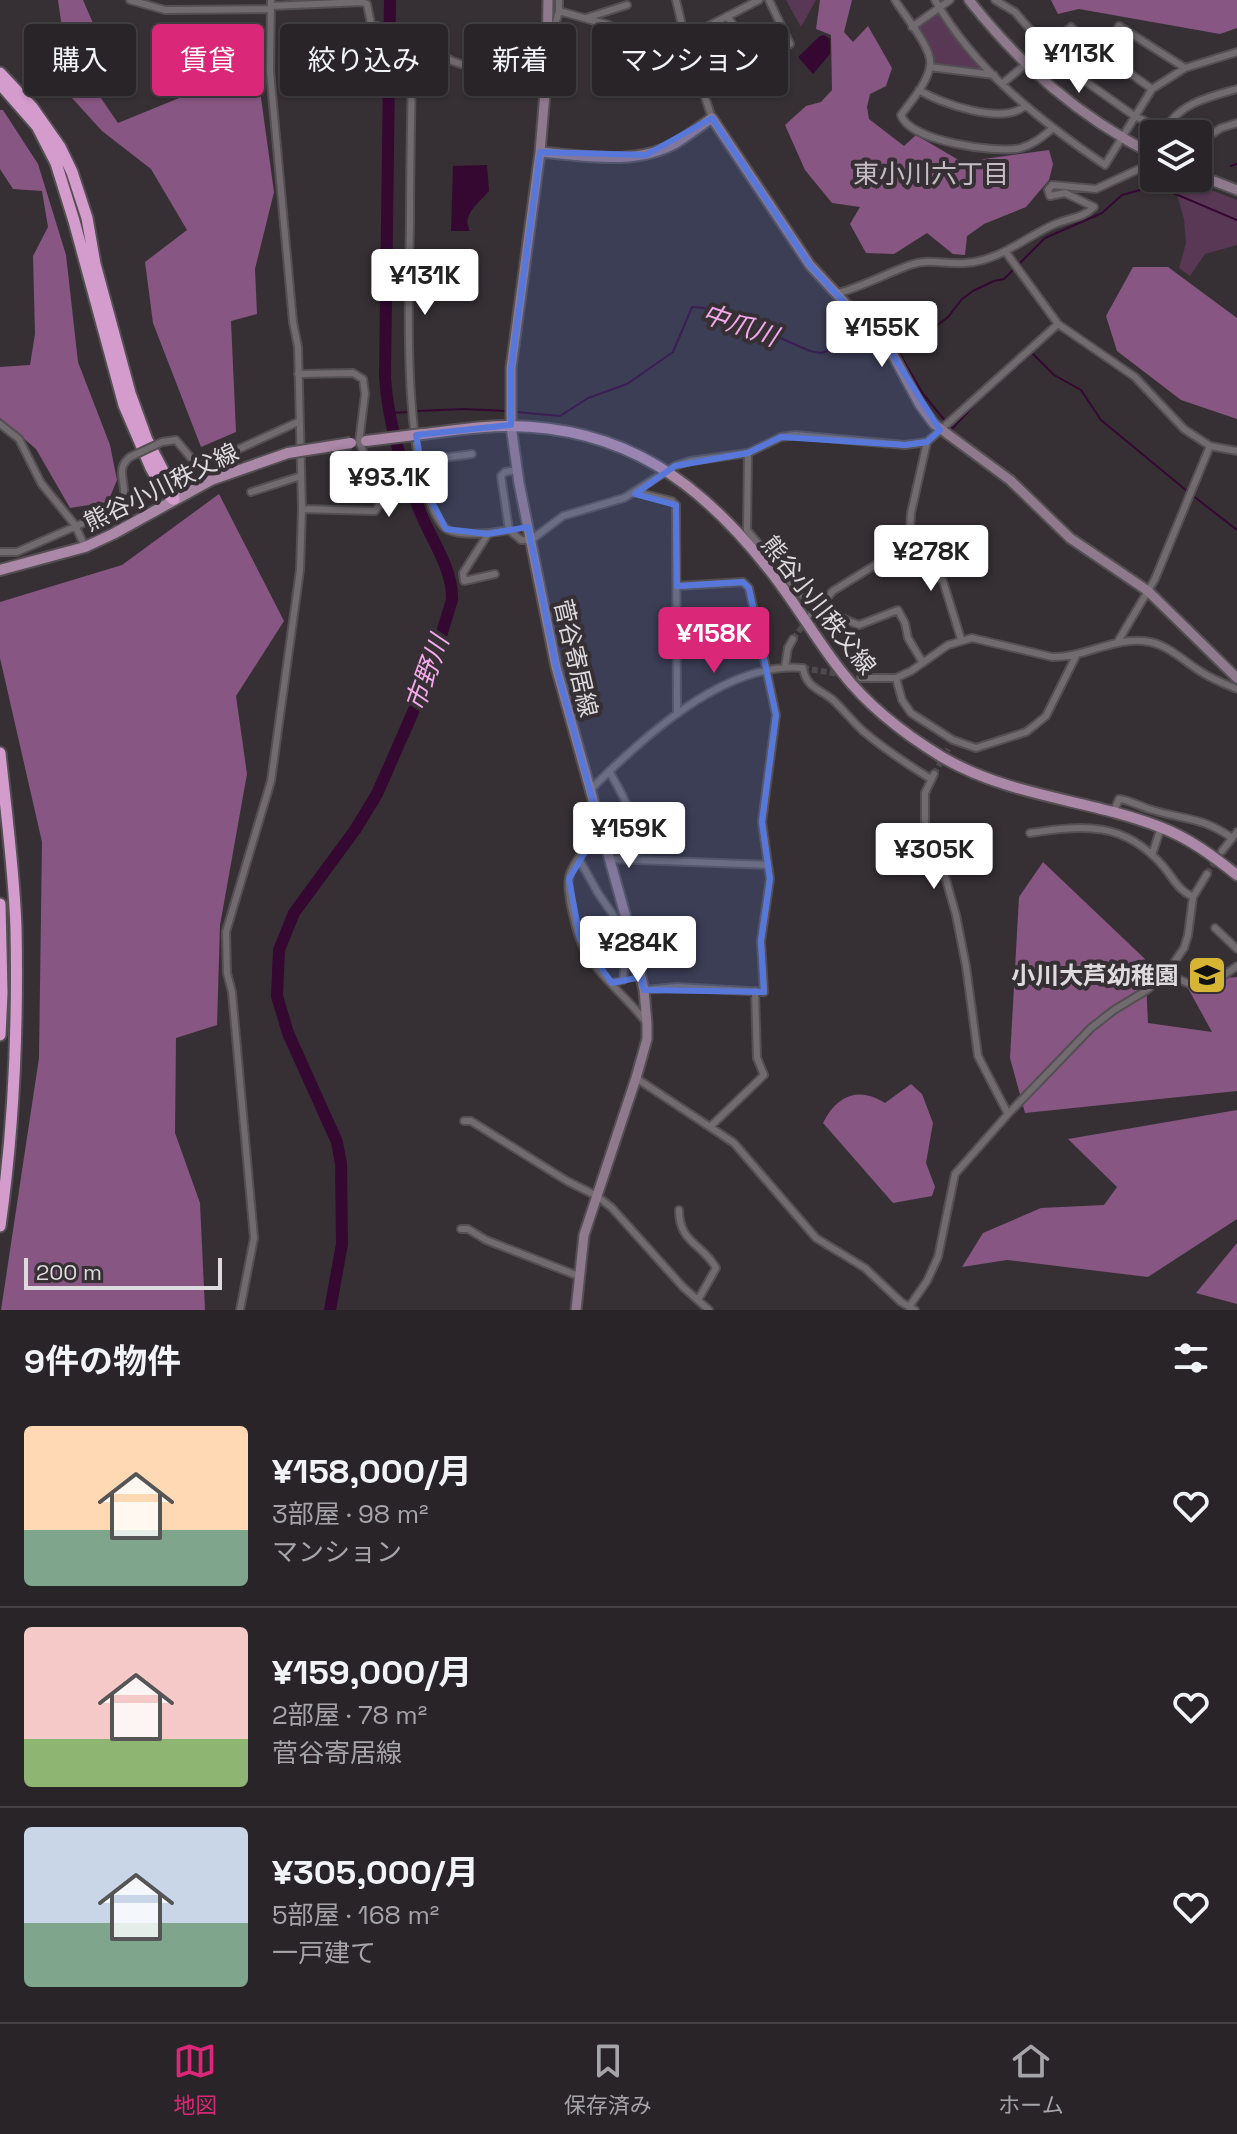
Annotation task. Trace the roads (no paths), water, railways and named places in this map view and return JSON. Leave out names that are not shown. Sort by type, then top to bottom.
[{"type":"highway","points":[[0,73],[38,115],[60,147],[72,172],[87,218],[95,264],[130,393],[174,499]]},
{"type":"highway","points":[[3,88],[37,126],[56,163],[128,416],[151,468],[163,489],[174,499]]},
{"type":"highway","points":[[0,753],[11,852],[16,994],[10,1142],[0,1226]]},
{"type":"highway","points":[[0,904],[0,1035]]},
{"type":"main road","name":"菅谷寄居線","points":[[548,0],[549,24]]},
{"type":"main road","points":[[969,0],[1025,65],[1092,119],[1140,148]]},
{"type":"main road","name":"菅谷寄居線","points":[[545,96],[511,368],[511,426],[556,667],[633,943],[644,990],[647,1024],[647,1039],[636,1078],[584,1235],[576,1310]]},
{"type":"main road","points":[[540,152],[605,157],[646,155],[673,145],[712,118],[810,265],[893,355],[920,405],[940,430],[1010,480],[1070,538],[1148,591],[1237,678]]},
{"type":"main road","points":[[1212,180],[1237,190]]},
{"type":"main road","name":"熊谷小川秩父線","points":[[0,570],[85,547],[235,469],[288,453],[422,434],[511,426],[597,437],[630,450],[668,471],[711,507],[771,572],[842,672],[875,706],[913,737],[986,779],[1020,791],[1161,827],[1204,849],[1237,875]]},
{"type":"street","points":[[130,0],[165,10],[363,2],[367,4],[371,24]]},
{"type":"street","points":[[555,24],[559,0]]},
{"type":"street","points":[[676,0],[682,24]]},
{"type":"street","points":[[712,24],[759,0]]},
{"type":"street","points":[[727,16],[746,46],[762,57],[790,44],[769,0]]},
{"type":"street","points":[[895,0],[929,54],[930,67],[901,118],[932,139],[1008,150],[1038,141],[1052,129]]},
{"type":"street","points":[[912,27],[937,4],[950,0]]},
{"type":"street","points":[[995,0],[1015,12],[1046,48],[1075,74],[1142,120]]},
{"type":"street","points":[[937,4],[994,75],[1025,106],[1052,129],[1105,165],[1133,115],[1152,89],[1185,68],[1237,52]]},
{"type":"street","points":[[240,1310],[254,1238],[232,992],[227,973],[226,932],[271,781],[300,570],[302,509],[298,374],[270,71],[271,5]]},
{"type":"street","points":[[586,18],[627,5]]},
{"type":"street","points":[[559,11],[606,24]]},
{"type":"street","points":[[1101,53],[1119,26],[1185,68]]},
{"type":"street","points":[[1003,83],[1071,27],[1101,53],[1152,89]]},
{"type":"street","points":[[930,67],[994,75]]},
{"type":"street","points":[[1173,120],[1187,106],[1237,89]]},
{"type":"street","points":[[919,90],[950,106],[1006,113],[1025,106]]},
{"type":"street","points":[[412,96],[411,405],[426,490],[446,529],[458,534],[509,530]]},
{"type":"street","points":[[705,96],[712,118]]},
{"type":"street","points":[[1212,134],[1237,123]]},
{"type":"street","points":[[835,294],[862,287],[911,265],[930,260],[964,264],[984,260],[1021,245],[1051,226],[1081,217],[1094,207],[1065,193],[1050,196],[1048,190],[1052,185],[1096,189],[1140,169]]},
{"type":"street","points":[[1005,251],[1058,324],[1135,377],[1184,429],[1210,446],[1237,451]]},
{"type":"street","points":[[961,639],[943,581],[909,544],[911,513],[927,442],[1058,324]]},
{"type":"street","points":[[298,374],[353,373],[363,379],[365,394],[358,442],[384,499],[375,511],[302,509]]},
{"type":"street","points":[[0,552],[17,552],[120,505],[125,491],[121,466],[130,457],[162,442],[176,440],[191,458],[199,461],[230,453],[298,422]]},
{"type":"street","points":[[0,424],[19,439],[41,483],[75,525],[85,547]]},
{"type":"street","points":[[517,470],[501,476],[509,530],[521,540],[531,540],[563,516],[624,498],[690,461],[748,453],[781,437],[795,435],[905,445],[927,442]]},
{"type":"street","points":[[1117,643],[1148,591],[1210,446]]},
{"type":"street","points":[[748,453],[747,530],[813,612],[847,582],[909,544]]},
{"type":"street","points":[[421,461],[472,454]]},
{"type":"street","points":[[251,492],[301,476]]},
{"type":"street","points":[[641,489],[644,494],[672,501],[676,505],[677,714]]},
{"type":"street","points":[[488,534],[463,573],[464,581],[495,574]]},
{"type":"street","points":[[644,990],[677,987],[764,992],[761,941],[770,879],[762,822],[776,715],[749,588],[746,584],[677,586]]},
{"type":"street","points":[[821,602],[846,620],[859,625],[898,610],[908,638],[923,663]]},
{"type":"street","points":[[861,678],[896,678],[961,639],[980,638],[1052,657],[1076,656],[1117,643],[1149,642],[1237,689]]},
{"type":"street","points":[[785,667],[793,639]]},
{"type":"street","points":[[896,678],[902,700],[911,713],[953,740],[976,748],[1026,732],[1046,716],[1076,656]]},
{"type":"street","points":[[590,790],[632,749],[677,714],[720,689],[766,669],[803,668],[810,686],[834,701],[861,729],[892,754],[932,776],[925,793],[925,827],[945,876],[956,915],[978,1056],[1008,1114]]},
{"type":"street","points":[[948,749],[953,740]]},
{"type":"street","points":[[609,771],[636,829],[636,860]]},
{"type":"street","points":[[1113,813],[1119,799],[1124,799],[1151,810],[1213,825],[1234,835],[1222,851]]},
{"type":"street","points":[[600,827],[572,869],[569,879],[575,921],[587,954],[647,1024]]},
{"type":"street","points":[[1030,833],[1090,827],[1131,838],[1165,867],[1179,890],[1193,897]]},
{"type":"street","points":[[1152,855],[1161,827]]},
{"type":"street","points":[[579,859],[622,928],[628,927]]},
{"type":"street","points":[[609,859],[768,865]]},
{"type":"street","points":[[636,1078],[711,1126],[748,1156],[816,1238],[865,1268],[912,1308],[938,1257],[955,1174],[1091,1028],[1166,974],[1184,948],[1193,897],[1207,874]]},
{"type":"street","points":[[1215,928],[1237,949]]},
{"type":"street","points":[[612,983],[623,980],[627,945],[633,943]]},
{"type":"street","points":[[1166,974],[1206,988],[1237,966]]},
{"type":"street","points":[[711,1126],[764,1075],[757,1058],[755,991]]},
{"type":"street","points":[[464,1121],[471,1121],[567,1181],[597,1196],[709,1310]]},
{"type":"street","points":[[679,1210],[685,1235],[716,1268],[698,1300]]},
{"type":"street","points":[[461,1229],[468,1229],[486,1240],[581,1277]]},
{"type":"waterway","name":"市野川","points":[[330,1310],[342,1244],[341,1164],[337,1142],[288,1033],[277,996],[279,950],[294,913],[355,830],[377,794],[428,678],[452,600],[446,566],[402,464],[385,377],[390,0]]},
{"type":"waterway","points":[[1231,166],[1237,164]]},
{"type":"waterway","points":[[891,347],[913,344],[948,317],[973,291],[1004,279],[1045,238],[1102,213],[1122,195],[1140,190]]},
{"type":"waterway","points":[[1171,192],[1237,220]]},
{"type":"waterway","name":"中爪川","points":[[517,412],[560,416],[588,398],[627,384],[673,352],[692,307],[704,308],[746,333],[769,333],[810,351],[821,353],[864,343],[880,346]]},
{"type":"waterway","name":"中爪川","points":[[897,349],[923,394],[952,429],[1032,353],[1054,375],[1081,390],[1101,420],[1187,491]]},
{"type":"waterway","name":"中爪川","points":[[417,411],[506,411]]},
{"type":"waterway","name":"中爪川","points":[[388,413],[410,412]]},
{"type":"waterway","name":"中爪川","points":[[1192,495],[1237,530]]},
{"type":"tunnel","points":[[793,639],[808,619]]},
{"type":"tunnel","points":[[803,668],[861,678]]},
{"type":"tunnel","points":[[934,774],[948,749]]},
{"type":"tunnel","points":[[1207,874],[1222,851]]},
{"type":"place","name":"小川大芦幼稚園","points":[[1207,975]]},
{"type":"district","name":"東小川六丁目","points":[[931,174]]}]
